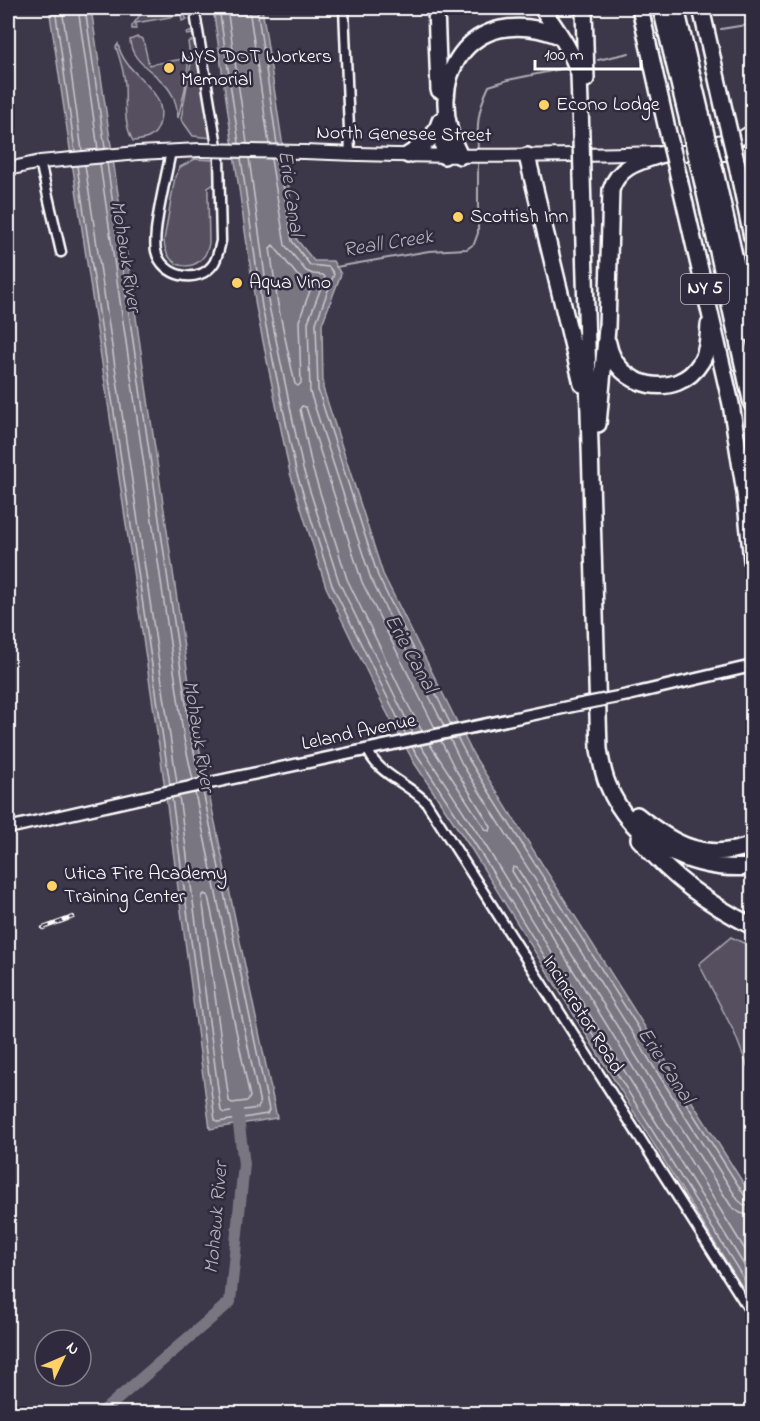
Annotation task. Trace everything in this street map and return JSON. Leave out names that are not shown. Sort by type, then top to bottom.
[{"type":"highway","points":[[435,8],[444,156]]},
{"type":"highway","points":[[542,8],[572,55],[579,74],[586,175],[609,749],[612,771],[632,811],[655,836],[681,852],[717,862],[753,861]]},
{"type":"highway","points":[[584,8],[584,137]]},
{"type":"highway","name":"NY 5","points":[[640,8],[731,404],[753,561]]},
{"type":"highway","points":[[662,8],[697,127],[753,335]]},
{"type":"highway","points":[[676,8],[697,127]]},
{"type":"highway","points":[[701,8],[753,237]]},
{"type":"highway","points":[[465,156],[452,141],[448,128],[447,108],[448,72],[454,55],[462,43],[482,27],[494,21],[506,20],[535,22],[560,36]]},
{"type":"highway","points":[[408,155],[430,140],[436,132],[440,118]]},
{"type":"highway","points":[[597,445],[607,328],[610,203],[614,180],[629,165],[660,153]]},
{"type":"highway","name":"North Genesee Street","points":[[660,153],[753,153]]},
{"type":"highway","points":[[527,156],[584,390],[590,428]]},
{"type":"highway","points":[[708,173],[753,404]]},
{"type":"highway","points":[[586,175],[599,749],[609,787],[631,822],[650,840],[687,860],[713,867],[753,867]]},
{"type":"highway","points":[[741,184],[753,215]]},
{"type":"highway","points":[[607,328],[612,356],[621,370],[641,383],[655,387],[669,386],[681,381],[700,363],[709,336],[710,310]]},
{"type":"highway","points":[[618,803],[623,817],[639,840],[669,872],[693,892],[753,927]]},
{"type":"highway","points":[[632,811],[660,834],[677,844],[694,849],[709,851],[735,849],[753,844]]},
{"type":"main road","points":[[660,153],[729,141],[741,138],[753,131]]},
{"type":"main road","name":"North Genesee Street","points":[[11,166],[138,153],[200,150],[444,156],[660,153]]},
{"type":"street","points":[[344,8],[350,154]]},
{"type":"street","points":[[171,151],[157,228],[156,249],[161,263],[177,274],[194,276],[206,271],[213,264],[219,253],[220,241],[219,158],[196,19]]},
{"type":"street","points":[[40,162],[61,252]]},
{"type":"street","name":"Leland Avenue","points":[[8,828],[753,666]]},
{"type":"street","name":"Incinerator Road","points":[[368,749],[370,758],[376,764],[426,802],[753,1314]]},
{"type":"shaded area","points":[[152,8],[172,9],[180,12],[187,19],[182,21],[181,15],[136,23],[136,29],[132,29],[142,12]]},
{"type":"shaded area","points":[[193,31],[213,138],[193,136],[181,119],[191,63],[188,42],[194,40],[193,34],[187,35],[186,33]]},
{"type":"shaded area","points":[[137,37],[143,39],[149,65],[189,58],[178,118],[175,101],[170,91],[135,55],[130,40]]},
{"type":"shaded area","points":[[118,44],[129,66],[159,102],[161,112],[159,125],[152,136],[145,139],[133,141],[128,127],[122,65],[116,47]]},
{"type":"shaded area","points":[[195,159],[214,160],[214,184],[208,188],[209,243],[200,261],[185,266],[171,259],[166,251],[164,240],[175,177],[180,167]]},
{"type":"shaded area","points":[[731,937],[752,947],[752,1078],[734,1032],[699,964]]},
{"type":"water","points":[[49,8],[91,8],[197,737],[277,1118],[210,1129],[160,752]]},
{"type":"water","name":"Erie Canal","points":[[213,8],[262,8],[297,240],[314,261],[333,261],[341,274],[322,324],[323,388],[383,574],[474,756],[752,1197],[752,1303],[472,850],[415,764],[386,711],[326,587],[290,473],[256,307]]},
{"type":"waterway","name":"Reall Creek","points":[[721,29],[752,24]]},
{"type":"waterway","name":"Reall Creek","points":[[598,60],[629,53]]},
{"type":"waterway","name":"Reall Creek","points":[[478,152],[479,119],[489,86],[566,68]]},
{"type":"waterway","name":"Reall Creek","points":[[336,267],[429,251],[467,249],[474,244],[478,233],[478,161]]},
{"type":"waterway","name":"Mohawk River","points":[[100,1414],[230,1302],[244,1164],[237,1110]]},
{"type":"railway","points":[[43,928],[73,917]]},
{"type":"place","name":"NYS DOT Workers Memorial","points":[[169,68]]},
{"type":"place","name":"Econo Lodge","points":[[544,105]]},
{"type":"place","name":"Scottish Inn","points":[[458,217]]},
{"type":"place","name":"Aqua Vino","points":[[237,283]]},
{"type":"place","name":"Utica Fire Academy Training Center","points":[[52,886]]}]
